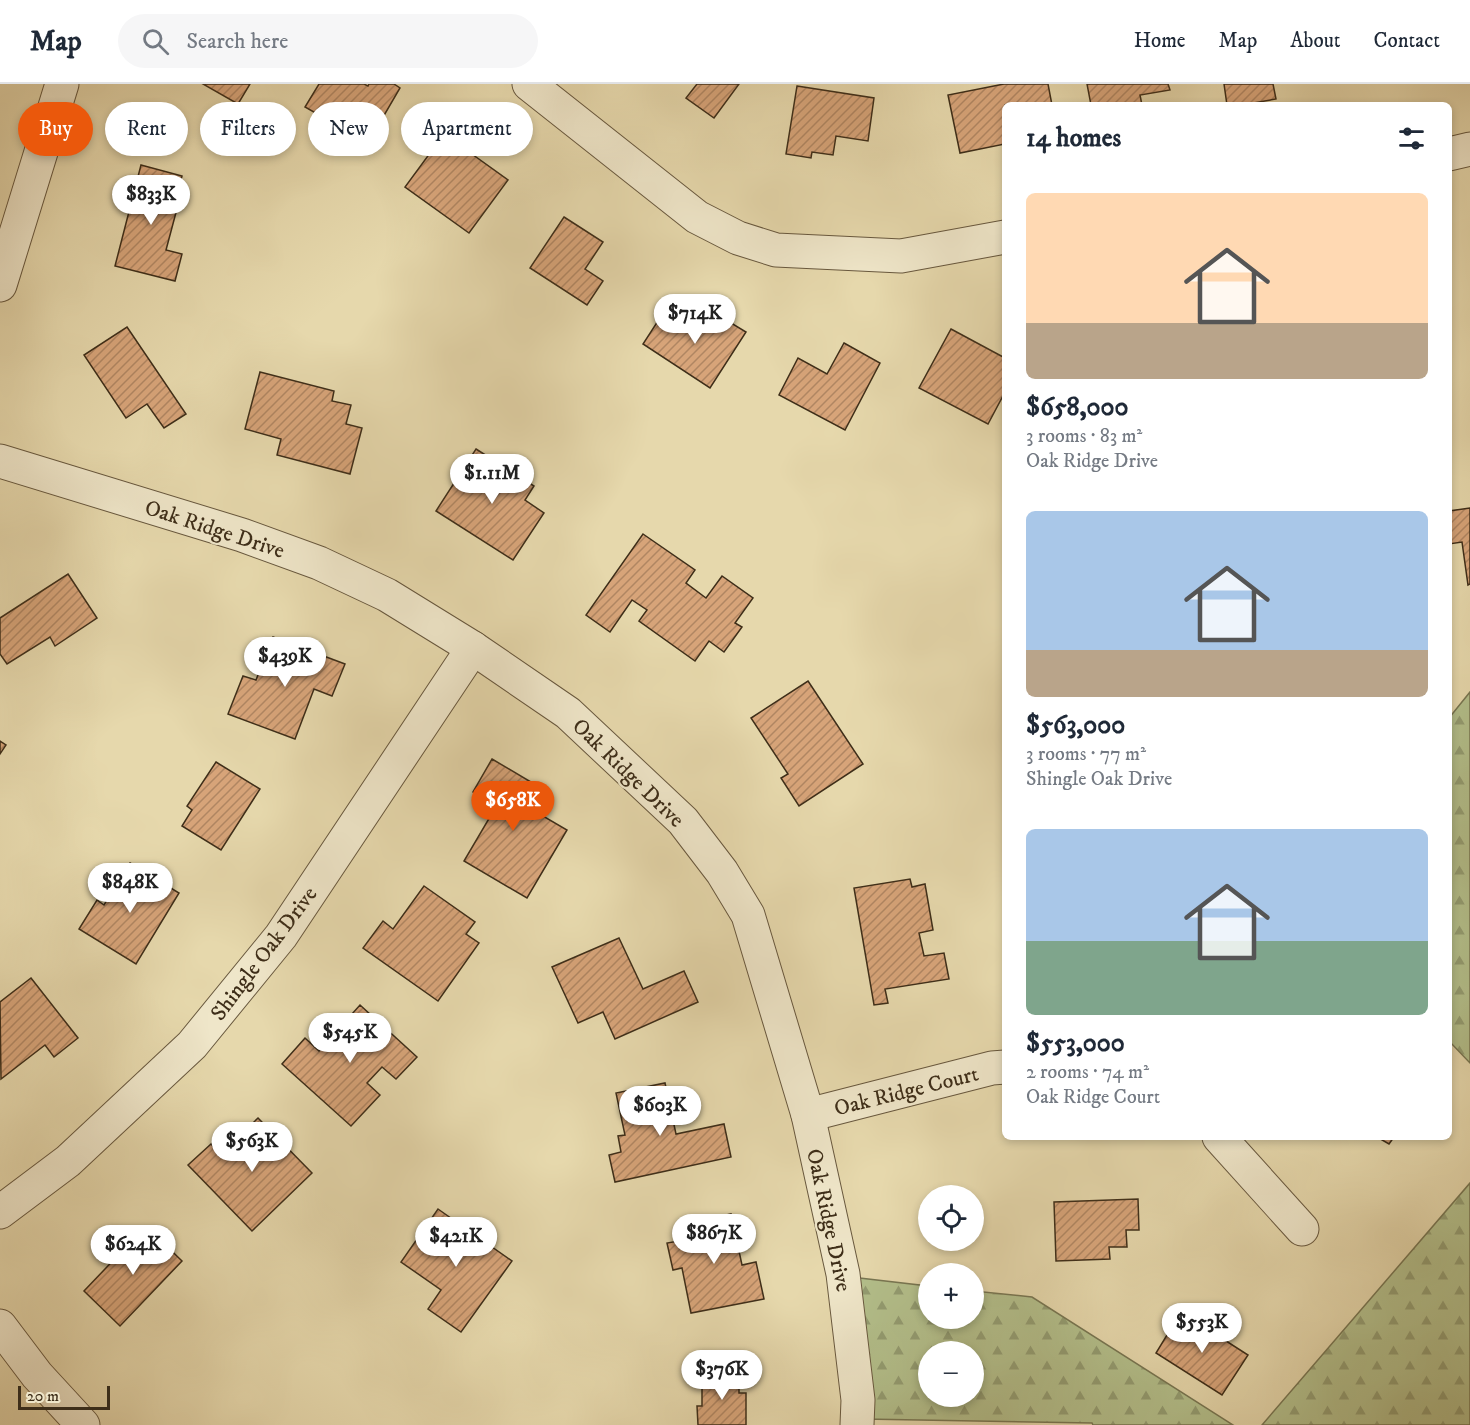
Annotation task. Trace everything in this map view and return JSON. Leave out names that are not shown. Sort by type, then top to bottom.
[{"type":"street","points":[[0,285],[62,84]]},
{"type":"street","points":[[529,84],[697,217],[738,238],[776,250],[901,256],[1002,238]]},
{"type":"street","points":[[1452,153],[1470,149]]},
{"type":"street","name":"Oak Ridge Drive","points":[[0,461],[242,535],[319,563],[387,595],[472,648],[568,713],[683,821],[722,872],[748,915],[808,1115],[843,1275],[858,1400],[857,1425]]},
{"type":"street","name":"Shingle Oak Drive","points":[[0,1212],[68,1161],[192,1045],[281,936],[472,648]]},
{"type":"street","name":"Oak Ridge Court","points":[[808,1115],[1002,1067]]},
{"type":"street","points":[[1222,1140],[1302,1229]]},
{"type":"street","points":[[0,1326],[38,1375],[83,1425]]},
{"type":"green space","points":[[1470,692],[1470,1063],[1452,1044],[1452,714]]},
{"type":"green space","points":[[1470,1183],[1470,1425],[1262,1425]]},
{"type":"green space","points":[[851,1277],[918,1285],[918,1329],[984,1329],[984,1292],[1032,1297],[1233,1425],[1093,1425],[1092,1423],[863,1419]]},
{"type":"building","points":[[203,84],[250,84],[239,102],[234,102]]},
{"type":"building","points":[[319,84],[364,84],[368,86],[369,84],[394,84],[400,88],[389,107],[389,102],[308,102]]},
{"type":"building","points":[[697,84],[739,84],[714,118],[686,98]]},
{"type":"building","points":[[1004,84],[1048,84],[1051,102],[1002,102],[1002,145],[960,153],[948,95]]},
{"type":"building","points":[[1087,84],[1168,84],[1170,90],[1140,95],[1141,102],[1090,102]]},
{"type":"building","points":[[1224,84],[1273,84],[1276,99],[1259,102],[1227,102]]},
{"type":"building","points":[[797,86],[874,98],[868,141],[836,136],[833,155],[812,152],[811,158],[786,154]]},
{"type":"building","points":[[428,156],[475,156],[508,180],[469,233],[405,187]]},
{"type":"building","points":[[141,165],[182,176],[174,205],[178,205],[166,250],[182,254],[175,281],[115,266]]},
{"type":"building","points":[[564,217],[603,242],[585,269],[603,281],[587,305],[530,268]]},
{"type":"building","points":[[667,307],[707,332],[718,315],[746,332],[710,388],[643,344]]},
{"type":"building","points":[[127,327],[186,414],[164,428],[147,404],[126,418],[84,355]]},
{"type":"building","points":[[951,329],[1002,356],[1002,398],[988,424],[919,388]]},
{"type":"building","points":[[844,343],[880,363],[845,430],[779,395],[798,358],[827,374]]},
{"type":"building","points":[[260,372],[334,391],[332,401],[351,405],[346,424],[362,428],[350,474],[277,455],[281,439],[245,429]]},
{"type":"building","points":[[476,449],[534,486],[525,500],[544,513],[513,560],[436,511]]},
{"type":"building","points":[[1470,508],[1470,584],[1468,585],[1462,542],[1452,544],[1452,511]]},
{"type":"building","points":[[643,534],[695,570],[686,583],[706,598],[722,576],[753,598],[735,623],[742,627],[724,652],[709,641],[695,661],[639,621],[647,610],[632,600],[610,632],[586,615]]},
{"type":"building","points":[[68,574],[97,618],[55,646],[50,637],[7,664],[0,654],[0,618]]},
{"type":"building","points":[[273,637],[345,664],[332,696],[314,689],[295,739],[228,714],[243,676],[256,680]]},
{"type":"building","points":[[808,681],[863,764],[799,806],[781,778],[788,774],[751,718]]},
{"type":"building","points":[[0,741],[6,745],[0,754]]},
{"type":"building","points":[[492,759],[536,785],[524,805],[567,830],[527,898],[464,861],[497,805],[473,792]]},
{"type":"building","points":[[216,762],[260,789],[221,850],[182,826],[192,810],[187,806]]},
{"type":"building","points":[[130,863],[179,893],[136,964],[79,929],[97,900],[104,905]]},
{"type":"building","points":[[910,879],[912,887],[925,884],[933,930],[919,933],[924,956],[944,953],[949,979],[885,989],[888,1003],[874,1005],[854,888]]},
{"type":"building","points":[[424,886],[475,922],[466,934],[479,943],[438,1001],[363,948],[383,921],[393,929]]},
{"type":"building","points":[[619,938],[643,989],[684,971],[698,1002],[615,1039],[603,1012],[578,1023],[552,967]]},
{"type":"building","points":[[31,978],[78,1038],[54,1057],[45,1045],[1,1079],[0,1002]]},
{"type":"building","points":[[360,1005],[417,1057],[396,1079],[382,1067],[367,1083],[380,1095],[351,1126],[282,1064],[305,1038],[319,1051]]},
{"type":"building","points":[[665,1083],[676,1134],[724,1124],[731,1157],[615,1182],[609,1155],[621,1152],[618,1136],[625,1135],[616,1093]]},
{"type":"building","points":[[258,1118],[312,1173],[252,1231],[188,1165],[211,1144],[221,1154]]},
{"type":"building","points":[[1138,1199],[1139,1230],[1126,1230],[1127,1247],[1109,1247],[1110,1259],[1056,1261],[1054,1202]]},
{"type":"building","points":[[438,1209],[512,1261],[461,1332],[428,1309],[441,1290],[401,1262]]},
{"type":"building","points":[[731,1214],[742,1265],[756,1262],[764,1299],[691,1313],[682,1268],[673,1270],[667,1243],[679,1241],[676,1226]]},
{"type":"building","points":[[146,1226],[182,1261],[120,1326],[84,1291]]},
{"type":"building","points":[[1181,1312],[1248,1355],[1222,1395],[1156,1353]]},
{"type":"building","points":[[702,1374],[739,1374],[739,1393],[746,1393],[746,1425],[698,1425],[697,1406],[702,1406]]}]
